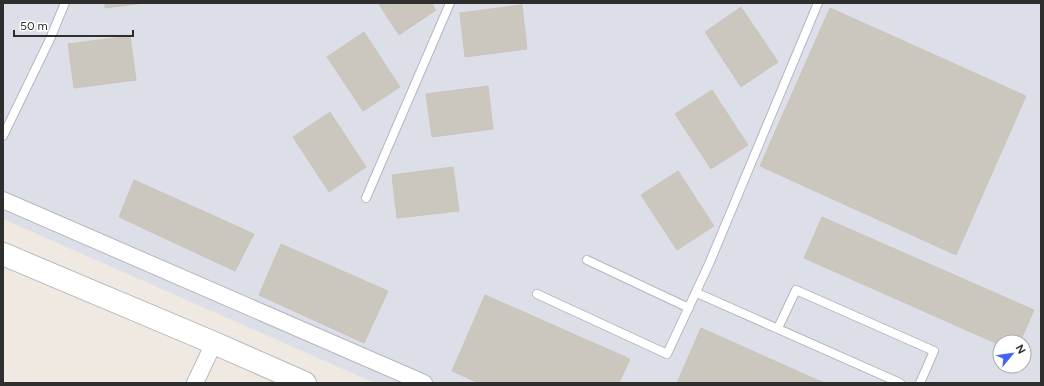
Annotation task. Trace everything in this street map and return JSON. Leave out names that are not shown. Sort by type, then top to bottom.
[{"type":"street","points":[[3,200],[424,383]]},
{"type":"street","points":[[3,254],[306,383]]},
{"type":"street","points":[[195,383],[214,343]]},
{"type":"lane","points":[[3,136],[50,39],[65,3]]},
{"type":"lane","points":[[366,198],[450,3]]},
{"type":"lane","points":[[537,294],[667,354],[697,293],[818,3]]},
{"type":"lane","points":[[588,260],[689,308]]},
{"type":"lane","points":[[778,328],[796,290],[934,351],[920,383]]},
{"type":"lane","points":[[697,293],[900,383]]},
{"type":"shaded area","points":[[3,3],[1041,3],[1041,383],[375,383],[3,219]]},
{"type":"building","points":[[105,3],[144,3],[105,8]]},
{"type":"building","points":[[378,3],[431,3],[436,10],[399,35]]},
{"type":"building","points":[[522,5],[527,49],[465,57],[460,13]]},
{"type":"building","points":[[741,7],[778,62],[741,87],[705,32]]},
{"type":"building","points":[[830,8],[1026,96],[956,255],[760,166]]},
{"type":"building","points":[[364,32],[400,87],[363,111],[327,57]]},
{"type":"building","points":[[130,36],[136,80],[74,88],[68,44]]},
{"type":"building","points":[[488,86],[493,129],[432,137],[426,94]]},
{"type":"building","points":[[712,90],[748,145],[711,169],[675,114]]},
{"type":"building","points":[[330,112],[366,167],[329,192],[293,137]]},
{"type":"building","points":[[453,167],[459,211],[397,218],[392,175]]},
{"type":"building","points":[[678,171],[714,226],[677,250],[641,195]]},
{"type":"building","points":[[134,180],[254,234],[235,271],[119,217]]},
{"type":"building","points":[[822,217],[1034,310],[1024,334],[992,334],[992,341],[804,258]]},
{"type":"building","points":[[281,244],[388,291],[364,343],[259,295]]},
{"type":"building","points":[[485,295],[630,359],[619,383],[479,383],[452,371]]},
{"type":"building","points":[[701,328],[824,383],[677,383]]}]
